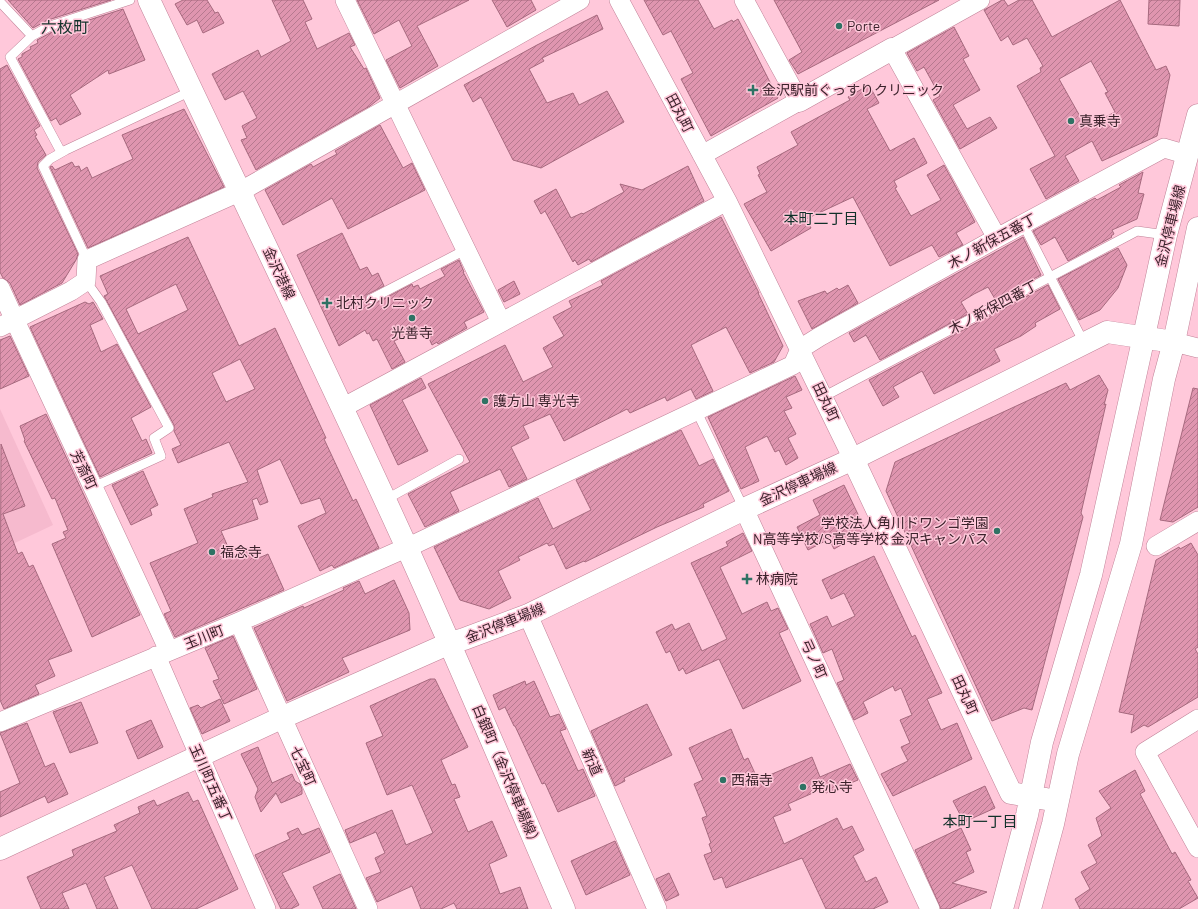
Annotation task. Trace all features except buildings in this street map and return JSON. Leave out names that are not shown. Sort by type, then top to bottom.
[{"type":"street","name":"金沢港線","points":[[149,0],[407,547]]},
{"type":"street","points":[[345,0],[502,322]]},
{"type":"street","points":[[7,323],[71,291],[86,281],[87,260],[240,191],[580,0]]},
{"type":"street","name":"田丸町","points":[[619,0],[727,201],[853,459],[1011,793],[1031,797]]},
{"type":"street","points":[[744,0],[799,101]]},
{"type":"street","points":[[702,155],[980,0]]},
{"type":"street","points":[[892,49],[997,238]]},
{"type":"street","name":"金沢停車場線","points":[[1144,336],[1166,235],[1198,115]]},
{"type":"street","name":"木ノ新保五番丁","points":[[800,349],[997,238],[1164,148],[1188,155]]},
{"type":"street","points":[[342,408],[727,201]]},
{"type":"street","name":"金沢停車場線","points":[[0,849],[281,718],[450,643],[464,640],[528,615],[744,509],[853,459],[1107,332],[1144,336],[1174,342],[1198,228]]},
{"type":"street","name":"芳斎町","points":[[0,288],[7,323],[64,428],[93,487],[163,654]]},
{"type":"street","points":[[1002,909],[1031,797],[1042,742],[1091,575],[1144,336]]},
{"type":"street","points":[[1030,909],[1068,754],[1131,544],[1164,379],[1174,342],[1198,348]]},
{"type":"street","name":"玉川町","points":[[0,722],[239,622],[407,547],[793,365],[800,349]]},
{"type":"street","name":"弓ノ町","points":[[744,509],[930,909]]},
{"type":"street","points":[[1156,546],[1196,526]]},
{"type":"street","name":"白銀町（金沢停車場線）","points":[[407,547],[450,643],[564,909]]},
{"type":"street","name":"新道","points":[[528,615],[657,909]]},
{"type":"street","name":"七宝町","points":[[239,622],[368,909]]},
{"type":"street","name":"玉川町五番丁","points":[[163,654],[199,757],[266,909]]},
{"type":"street","points":[[1198,719],[1145,752],[1198,848]]},
{"type":"street","points":[[1031,797],[1057,801]]},
{"type":"lane","points":[[61,152],[10,56],[32,36],[50,26],[130,0]]},
{"type":"lane","points":[[0,2],[32,36]]},
{"type":"lane","points":[[87,260],[43,166],[50,159],[61,152],[191,91]]},
{"type":"lane","points":[[1023,224],[1084,343]]},
{"type":"lane","name":"木ノ新保四番丁","points":[[823,397],[1137,231],[1166,235]]},
{"type":"lane","points":[[371,299],[467,249]]},
{"type":"lane","points":[[86,281],[101,302],[169,428],[154,438],[161,456],[93,487]]},
{"type":"lane","name":"弓ノ町","points":[[696,410],[744,509]]},
{"type":"lane","points":[[385,500],[459,459]]},
{"type":"shaded area","points":[[0,409],[53,525],[0,550]]},
{"type":"place","name":"Porte","points":[[839,26]]},
{"type":"place","name":"金沢駅前ぐっすりクリニック","points":[[753,90]]},
{"type":"place","name":"真乗寺","points":[[1071,121]]},
{"type":"place","name":"北村クリニック","points":[[327,303]]},
{"type":"place","name":"光善寺","points":[[412,318]]},
{"type":"place","name":"護方山 専光寺","points":[[485,401]]},
{"type":"place","name":"学校法人角川ドワンゴ学園 N高等学校/S高等学校 金沢キャンパス","points":[[997,531]]},
{"type":"place","name":"福念寺","points":[[212,552]]},
{"type":"place","name":"林病院","points":[[747,579]]},
{"type":"place","name":"西福寺","points":[[723,780]]},
{"type":"place","name":"発心寺","points":[[803,787]]},
{"type":"district","name":"六枚町","points":[[65,27]]},
{"type":"district","name":"本町二丁目","points":[[821,219]]},
{"type":"district","name":"本町一丁目","points":[[980,822]]}]
